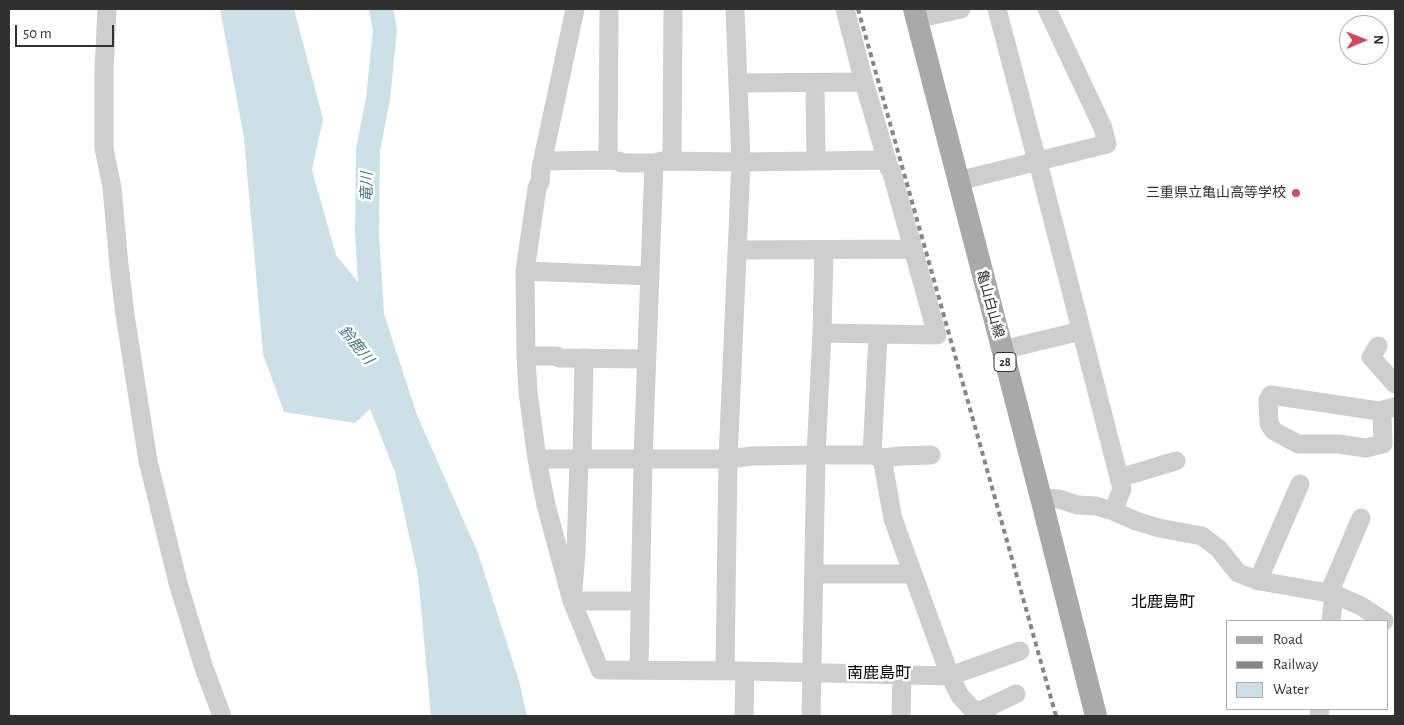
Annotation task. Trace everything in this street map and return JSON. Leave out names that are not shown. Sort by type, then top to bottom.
[{"type":"main road","name":"亀山白山線","points":[[915,14],[1096,716]]},
{"type":"street","points":[[107,9],[104,69],[104,148],[112,188],[121,282],[148,461],[178,582],[204,668],[222,716]]},
{"type":"street","points":[[576,9],[541,168],[540,182],[537,188],[525,271],[526,356],[528,392],[537,459],[546,505],[572,601],[600,670],[811,672],[950,676],[1020,651]]},
{"type":"street","points":[[608,160],[609,9]]},
{"type":"street","points":[[639,670],[643,459],[650,276],[663,162],[673,9]]},
{"type":"street","points":[[724,671],[728,459],[741,162],[735,9]]},
{"type":"street","points":[[822,333],[937,335],[891,170],[886,160],[864,82],[846,9]]},
{"type":"street","points":[[915,14],[961,9]]},
{"type":"street","points":[[997,9],[1122,489],[1113,511]]},
{"type":"street","points":[[958,182],[1107,144],[1103,128],[1047,9]]},
{"type":"street","points":[[738,83],[864,82]]},
{"type":"street","points":[[815,83],[816,161]]},
{"type":"street","points":[[543,161],[608,160],[622,163],[886,160]]},
{"type":"street","points":[[738,250],[912,248]]},
{"type":"street","points":[[810,716],[816,455],[824,250]]},
{"type":"street","points":[[525,271],[650,276]]},
{"type":"street","points":[[1002,350],[1082,331]]},
{"type":"street","points":[[878,335],[877,456],[893,519],[950,676],[960,696],[975,712],[986,713],[1016,694]]},
{"type":"street","points":[[1378,346],[1371,357],[1395,384]]},
{"type":"street","points":[[526,356],[647,359]]},
{"type":"street","points":[[572,601],[576,553],[584,358]]},
{"type":"street","points":[[1271,395],[1387,409],[1382,414],[1384,444],[1366,448],[1339,444],[1298,444],[1274,431],[1269,424],[1268,400],[1271,395]]},
{"type":"street","points":[[537,459],[728,459],[753,456],[931,455]]},
{"type":"street","points":[[1119,478],[1176,461]]},
{"type":"street","points":[[1258,581],[1300,484]]},
{"type":"street","points":[[1041,498],[1059,499],[1077,506],[1096,506],[1159,528],[1202,536],[1220,549],[1238,573],[1258,581],[1332,593],[1361,606],[1382,620]]},
{"type":"street","points":[[1331,620],[1332,593],[1361,518]]},
{"type":"street","points":[[814,574],[912,574]]},
{"type":"street","points":[[572,601],[640,601]]},
{"type":"street","points":[[744,716],[745,671]]},
{"type":"street","points":[[901,716],[902,675]]},
{"type":"water","name":"鈴鹿川","points":[[220,9],[294,9],[323,119],[312,170],[336,255],[384,314],[417,415],[478,553],[519,681],[527,716],[431,716],[418,576],[395,472],[370,409],[355,423],[284,412],[263,354],[244,138]]},
{"type":"waterway","name":"竜川","points":[[373,330],[367,233],[368,150],[378,99],[385,30],[381,9]]},
{"type":"railway","points":[[858,9],[1056,716]]},
{"type":"place","name":"三重県立亀山高等学校","points":[[1296,193]]},
{"type":"district","name":"北鹿島町","points":[[1163,602]]},
{"type":"district","name":"南鹿島町","points":[[879,673]]}]
